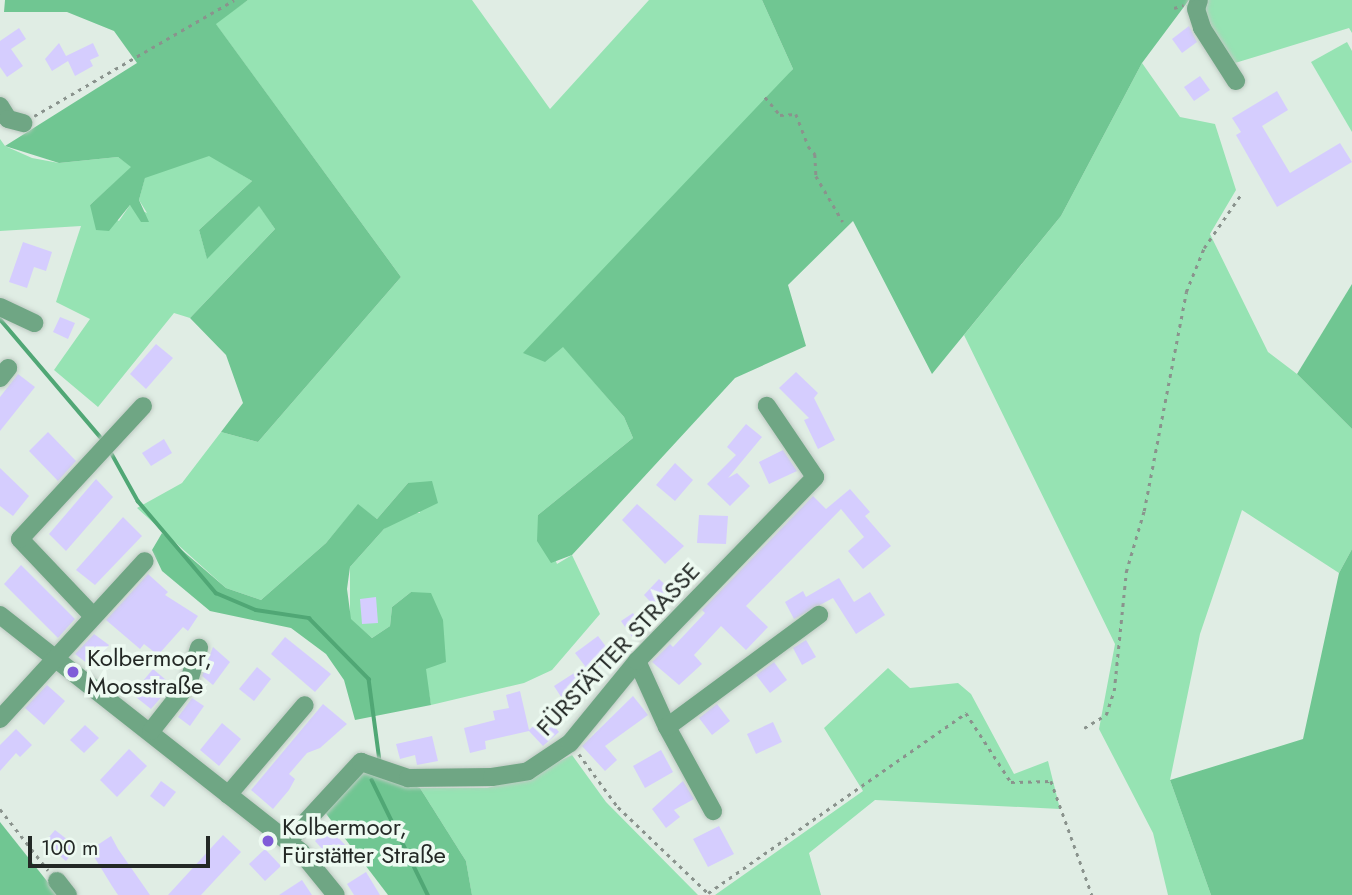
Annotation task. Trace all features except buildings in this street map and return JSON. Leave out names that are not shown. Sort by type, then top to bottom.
[{"type":"street","points":[[1199,0],[1196,9],[1202,28],[1236,81]]},
{"type":"street","points":[[0,106],[8,119],[23,122]]},
{"type":"street","points":[[0,307],[35,323]]},
{"type":"street","points":[[93,615],[20,539],[143,406]]},
{"type":"street","name":"FÜRSTÄTTER STRASSE","points":[[288,841],[361,762],[408,778],[492,777],[528,771],[570,743],[637,661],[815,477],[767,406]]},
{"type":"street","points":[[0,719],[145,561]]},
{"type":"street","points":[[0,615],[288,841],[336,895]]},
{"type":"street","points":[[667,727],[819,615]]},
{"type":"street","points":[[151,731],[188,684],[199,648]]},
{"type":"street","points":[[637,661],[667,727],[713,811]]},
{"type":"street","points":[[228,795],[305,705]]},
{"type":"path","points":[[23,122],[234,0]]},
{"type":"path","points":[[765,97],[780,115],[796,114],[815,154],[816,176],[843,222]]},
{"type":"path","points":[[1084,728],[1106,715],[1114,691],[1126,572],[1144,511],[1186,292],[1204,248],[1242,193]]},
{"type":"path","points":[[570,743],[618,807],[708,893],[967,713],[1011,782],[1051,781],[1092,895]]},
{"type":"path","points":[[0,809],[63,888]]},
{"type":"green space","points":[[5,0],[248,0],[216,24],[401,277],[258,442],[221,432],[243,403],[226,355],[190,318],[275,229],[259,206],[207,259],[199,230],[252,181],[209,156],[145,178],[139,200],[149,222],[141,222],[130,205],[109,231],[96,230],[90,205],[131,167],[118,157],[59,163],[5,146],[137,63],[114,31],[67,12],[4,12]]},
{"type":"green space","points":[[248,0],[472,0],[550,109],[649,0],[762,0],[793,69],[563,346],[624,417],[633,438],[538,515],[557,564],[572,555],[600,614],[552,670],[524,683],[431,705],[411,592],[392,607],[390,626],[372,638],[350,619],[350,567],[384,529],[408,513],[420,513],[408,483],[377,519],[358,505],[326,543],[261,600],[226,588],[137,508],[182,483],[221,432],[258,442],[401,277],[215,23]]},
{"type":"green space","points":[[762,0],[1189,0],[1142,63],[1061,216],[932,374],[853,221],[788,285],[806,346],[735,378],[572,555],[551,563],[537,541],[538,515],[633,438],[624,417],[563,347],[545,362],[523,353],[793,69]]},
{"type":"green space","points":[[1190,0],[1352,0],[1352,33],[1349,28],[1235,63],[1203,13],[1186,6]]},
{"type":"green space","points":[[1347,42],[1352,51],[1352,132],[1311,62]]},
{"type":"green space","points":[[1142,63],[1180,117],[1215,124],[1236,190],[1210,234],[1268,352],[1297,374],[1352,429],[1352,549],[1339,573],[1242,510],[1200,634],[1170,780],[1211,895],[1168,895],[1153,833],[1099,729],[1115,644],[964,335],[1061,216]]},
{"type":"green space","points":[[0,139],[5,146],[32,158],[59,163],[118,157],[132,167],[90,205],[119,221],[130,205],[147,213],[139,200],[145,177],[209,155],[252,181],[199,230],[207,258],[259,205],[275,229],[190,318],[174,313],[98,407],[54,370],[90,319],[56,302],[81,226],[0,231]]},
{"type":"green space","points":[[1352,284],[1352,429],[1297,374]]},
{"type":"green space","points":[[432,481],[438,503],[384,529],[350,567],[347,589],[351,619],[372,638],[390,626],[392,607],[411,592],[431,593],[443,620],[446,662],[426,669],[431,705],[355,720],[344,680],[326,654],[291,628],[210,611],[162,571],[152,550],[162,533],[226,588],[261,600],[326,543],[358,504],[377,519],[408,483]]},
{"type":"green space","points":[[1352,549],[1352,895],[1211,895],[1170,780],[1303,739],[1339,573]]},
{"type":"green space","points":[[888,668],[910,688],[958,683],[971,694],[1014,774],[1048,761],[1060,809],[875,800],[809,853],[821,895],[715,895],[863,791],[824,728]]},
{"type":"green space","points":[[572,755],[606,802],[698,895],[472,895],[466,861],[420,788],[487,788],[523,779]]},
{"type":"green space","points":[[362,768],[420,788],[466,861],[472,895],[388,895],[324,811]]},
{"type":"green space","points":[[0,822],[58,895],[0,895]]},
{"type":"waterway","points":[[0,319],[104,441]]},
{"type":"waterway","points":[[112,454],[138,501],[216,593],[256,610],[309,618],[369,679],[380,761]]},
{"type":"waterway","points":[[372,780],[428,895]]},
{"type":"place","name":"Kolbermoor, Moosstraße","points":[[73,672]]},
{"type":"place","name":"Kolbermoor, Fürstätter Straße","points":[[268,841]]}]
